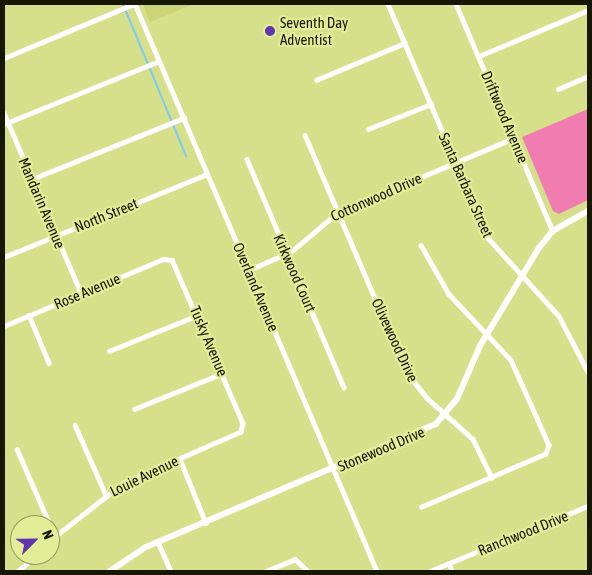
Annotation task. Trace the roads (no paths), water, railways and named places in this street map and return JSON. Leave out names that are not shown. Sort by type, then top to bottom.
[{"type":"street","points":[[4,58],[135,4]]},
{"type":"street","name":"Overland Avenue","points":[[135,4],[377,571]]},
{"type":"street","name":"Santa Barbara Street","points":[[388,4],[488,238],[559,316],[588,372]]},
{"type":"street","name":"Driftwood Avenue","points":[[456,4],[553,230]]},
{"type":"street","points":[[479,56],[586,11]]},
{"type":"street","points":[[316,80],[405,44]]},
{"type":"street","points":[[6,123],[159,61]]},
{"type":"street","points":[[558,89],[588,76]]},
{"type":"street","points":[[368,129],[430,104]]},
{"type":"street","name":"Mandarin Avenue","points":[[4,113],[6,123],[81,293]]},
{"type":"street","points":[[32,179],[184,118]]},
{"type":"street","name":"Olivewood Drive","points":[[305,135],[407,373],[473,439],[492,478]]},
{"type":"street","name":"Cottonwood Drive","points":[[249,270],[287,254],[338,212],[514,138]]},
{"type":"street","name":"Kirkwood Court","points":[[247,158],[344,387]]},
{"type":"street","name":"North Street","points":[[4,257],[207,174]]},
{"type":"street","name":"Stonewood Drive","points":[[110,571],[158,542],[423,432],[446,414],[488,333],[553,230],[588,211]]},
{"type":"street","points":[[421,245],[449,294],[488,333],[518,371],[549,450],[492,478],[422,507]]},
{"type":"street","name":"Rose Avenue","points":[[4,326],[163,259],[172,260]]},
{"type":"street","name":"Tusky Avenue","points":[[172,260],[198,315],[243,423]]},
{"type":"street","points":[[29,315],[49,362]]},
{"type":"street","points":[[109,351],[198,315]]},
{"type":"street","points":[[134,409],[222,373]]},
{"type":"street","name":"Louie Avenue","points":[[60,532],[106,495],[241,432],[243,423]]},
{"type":"street","points":[[75,425],[106,495]]},
{"type":"street","points":[[16,449],[46,515]]},
{"type":"street","points":[[180,459],[206,523]]},
{"type":"street","name":"Ranchwood Drive","points":[[430,571],[588,506]]},
{"type":"street","points":[[158,542],[171,571]]},
{"type":"street","points":[[266,571],[295,559],[308,571]]},
{"type":"street","points":[[449,563],[452,571]]},
{"type":"waterway","points":[[123,4],[186,156]]},
{"type":"place","name":"Seventh Day Adventist","points":[[270,31]]}]
